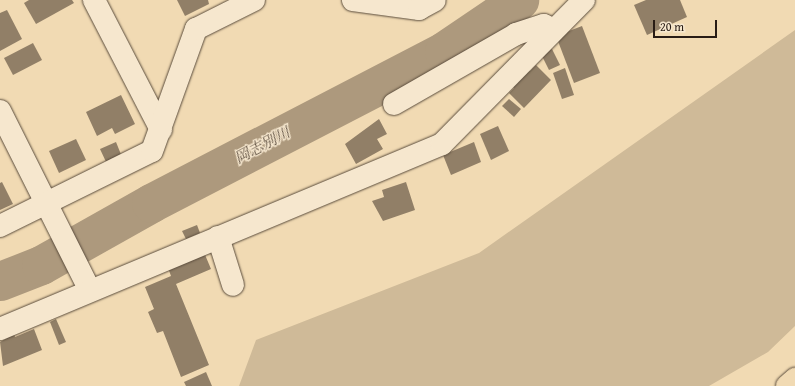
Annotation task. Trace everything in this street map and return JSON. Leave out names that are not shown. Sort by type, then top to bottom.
[{"type":"main road","points":[[787,386],[795,379]]},
{"type":"street","points":[[94,0],[161,130]]},
{"type":"street","points":[[353,0],[394,3],[419,9],[435,0]]},
{"type":"street","points":[[0,329],[85,280],[218,237],[442,144],[552,29],[584,0]]},
{"type":"street","points":[[0,226],[44,202],[152,151],[161,130],[196,29],[249,1]]},
{"type":"street","points":[[394,104],[516,34],[544,25],[552,29]]},
{"type":"street","points":[[0,111],[44,202],[85,280]]},
{"type":"street","points":[[218,237],[232,285]]},
{"type":"shaded area","points":[[795,30],[795,326],[768,352],[709,386],[239,386],[256,340],[479,253]]},
{"type":"building","points":[[29,0],[72,0],[74,3],[36,24],[24,3]]},
{"type":"building","points":[[177,0],[208,0],[209,4],[185,16]]},
{"type":"building","points":[[646,0],[680,0],[687,17],[647,35],[634,5]]},
{"type":"building","points":[[7,10],[22,39],[0,51],[0,13]]},
{"type":"building","points":[[582,26],[600,73],[574,83],[556,36]]},
{"type":"building","points":[[33,43],[42,60],[13,75],[4,58]]},
{"type":"building","points":[[552,49],[560,65],[549,70],[541,54]]},
{"type":"building","points":[[536,65],[551,80],[524,108],[509,93],[514,88],[511,84],[527,67],[530,71]]},
{"type":"building","points":[[565,68],[574,95],[562,99],[553,73]]},
{"type":"building","points":[[121,95],[135,124],[115,134],[112,128],[97,136],[86,112]]},
{"type":"building","points":[[509,99],[521,109],[514,117],[502,106]]},
{"type":"building","points":[[379,119],[387,134],[377,139],[383,149],[356,164],[345,144]]},
{"type":"building","points":[[498,126],[509,151],[491,160],[480,134]]},
{"type":"building","points":[[76,139],[86,160],[59,173],[49,151]]},
{"type":"building","points":[[116,142],[122,157],[107,164],[100,149]]},
{"type":"building","points":[[474,142],[481,162],[451,175],[443,155]]},
{"type":"building","points":[[2,182],[13,204],[0,210],[0,183]]},
{"type":"building","points":[[406,182],[415,210],[383,221],[372,201],[384,197],[382,190]]},
{"type":"building","points":[[197,225],[200,233],[186,239],[182,231]]},
{"type":"building","points":[[203,250],[211,269],[176,284],[209,365],[181,377],[163,331],[157,333],[148,312],[154,309],[145,287],[171,276],[167,265]]},
{"type":"building","points":[[56,319],[66,342],[59,345],[50,322]]},
{"type":"building","points":[[34,329],[42,350],[3,366],[0,342],[14,334],[15,337]]},
{"type":"building","points":[[206,372],[212,386],[186,386],[184,382]]},
{"type":"waterway","name":"岡志別川","points":[[0,281],[41,265],[151,203],[444,51],[519,0]]}]
